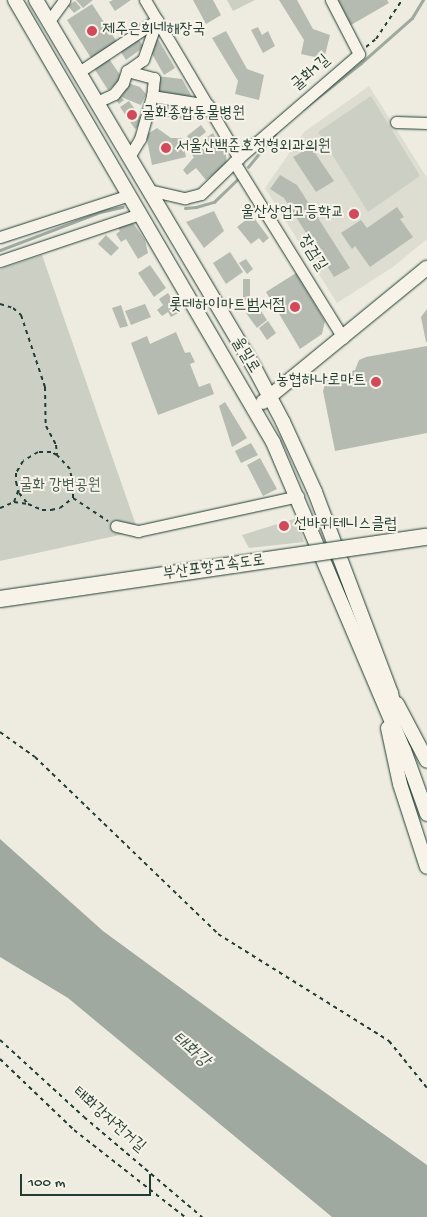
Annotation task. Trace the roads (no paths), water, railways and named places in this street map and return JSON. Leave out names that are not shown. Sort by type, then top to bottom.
[{"type":"highway","name":"부산포항고속도로","points":[[0,587],[187,564],[427,527]]},
{"type":"highway","name":"부산포항고속도로","points":[[0,599],[427,537]]},
{"type":"main road","name":"울밀로","points":[[14,0],[254,407],[286,467],[351,630],[386,695]]},
{"type":"main road","name":"울밀로","points":[[36,0],[270,398],[315,492],[427,814]]},
{"type":"main road","points":[[254,407],[270,398],[427,268]]},
{"type":"main road","points":[[386,695],[427,760]]},
{"type":"main road","points":[[386,695],[400,784],[427,867]]},
{"type":"street","points":[[49,21],[64,0]]},
{"type":"street","points":[[145,0],[208,105],[236,160]]},
{"type":"street","name":"굴화1길","points":[[149,190],[185,198],[202,194],[236,160],[359,54],[331,0]]},
{"type":"street","points":[[97,102],[114,94],[123,83],[128,71],[143,60],[157,20]]},
{"type":"street","points":[[79,72],[157,20]]},
{"type":"street","points":[[128,71],[154,78],[152,96],[140,139],[129,157]]},
{"type":"street","points":[[152,96],[208,105]]},
{"type":"street","points":[[396,122],[427,123]]},
{"type":"street","name":"장검길","points":[[236,160],[343,338]]},
{"type":"street","points":[[0,237],[129,196]]},
{"type":"street","points":[[0,261],[140,214]]},
{"type":"street","points":[[116,526],[138,531],[298,496]]},
{"type":"water","name":"태화강","points":[[0,839],[103,931],[427,1165],[427,1217],[332,1217],[68,998],[0,957]]},
{"type":"waterway","points":[[303,109],[360,64],[412,18],[423,0]]},
{"type":"waterway","points":[[248,167],[275,134]]},
{"type":"waterway","points":[[185,208],[214,202],[239,178]]},
{"type":"waterway","points":[[0,250],[100,212],[122,207]]},
{"type":"place","name":"제주은희네해장국","points":[[92,31]]},
{"type":"place","name":"굴화종합동물병원","points":[[132,115]]},
{"type":"place","name":"서울산백준호정형외과의원","points":[[166,148]]},
{"type":"place","name":"울산상업고등학교","points":[[354,214]]},
{"type":"place","name":"롯데하이마트범서점","points":[[295,307]]},
{"type":"place","name":"농협하나로마트","points":[[376,382]]},
{"type":"place","name":"선바위테니스클럽","points":[[284,526]]},
{"type":"park label","name":"굴화 강변공원","points":[[60,487]]}]
